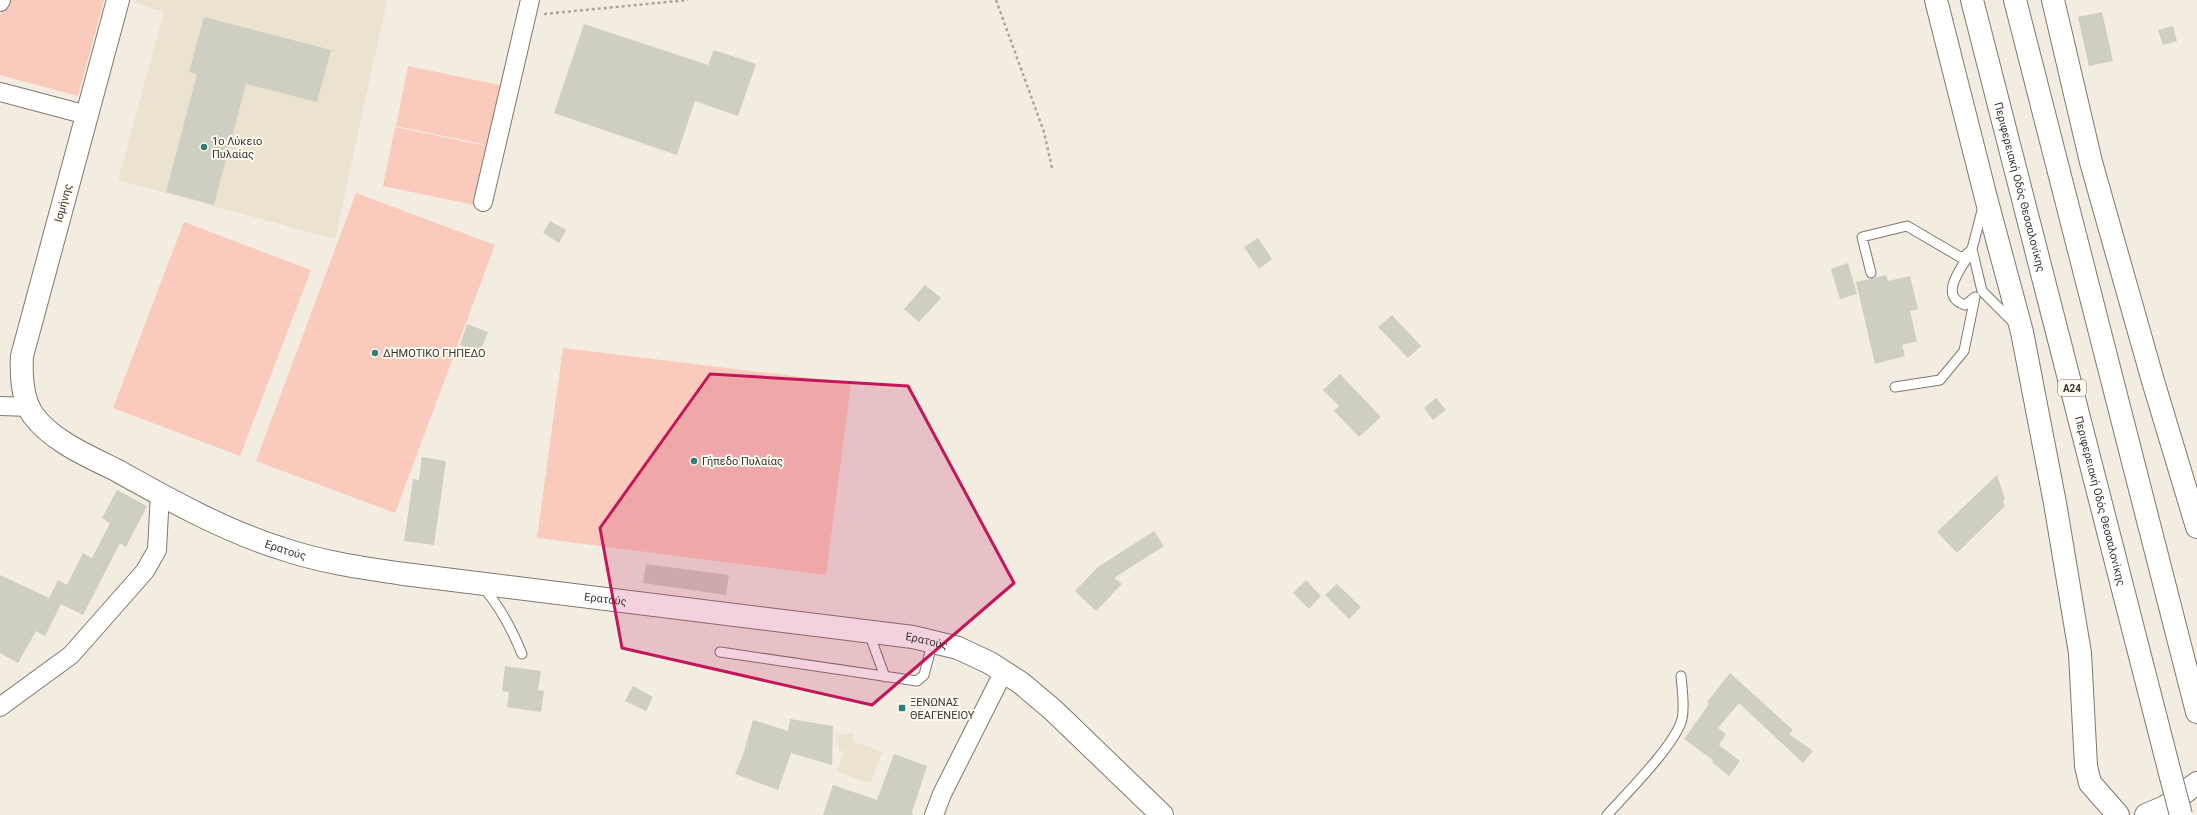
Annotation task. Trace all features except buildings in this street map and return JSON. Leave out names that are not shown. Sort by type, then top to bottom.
[{"type":"main road","name":"Ισμήνης","points":[[30,407],[22,381],[22,356],[118,0]]},
{"type":"main road","points":[[1936,0],[1986,198],[2022,332],[2055,503],[2080,653],[2086,766],[2090,783],[2118,815]]},
{"type":"main road","name":"Περιφερειακή Οδός Θεσσαλονίκης","points":[[1972,0],[2181,815]]},
{"type":"main road","points":[[2015,0],[2197,712]]},
{"type":"main road","points":[[2053,0],[2092,162],[2153,381],[2197,527]]},
{"type":"main road","name":"Ερατούς","points":[[30,407],[42,425],[63,441],[207,518],[304,556],[347,565],[480,583],[868,631],[933,641],[958,648],[1004,671],[1053,710],[1162,815]]},
{"type":"main road","points":[[2146,815],[2165,807],[2197,783]]},
{"type":"street","points":[[483,202],[528,8]]},
{"type":"street","points":[[0,92],[87,115]]},
{"type":"street","points":[[0,406],[30,407]]},
{"type":"street","points":[[0,707],[71,655],[145,571],[157,550],[160,493]]},
{"type":"street","points":[[934,815],[942,794],[1004,671]]},
{"type":"lane","points":[[1982,291],[1966,306],[1958,303],[1953,297],[1952,284],[1972,249],[1986,198]]},
{"type":"lane","points":[[1870,273],[1862,237],[1907,226],[1960,257],[1969,254],[1972,249]]},
{"type":"lane","points":[[1972,249],[1982,291],[2022,332]]},
{"type":"lane","points":[[1895,387],[1940,380],[1964,351],[1975,297]]},
{"type":"lane","points":[[480,583],[500,608],[513,631],[522,654]]},
{"type":"lane","points":[[868,631],[885,677]]},
{"type":"lane","points":[[720,652],[885,677],[920,680],[926,668],[933,641]]},
{"type":"lane","points":[[1607,815],[1677,732],[1684,707],[1681,676]]},
{"type":"path","points":[[528,8],[688,0]]},
{"type":"path","points":[[996,0],[1044,132],[1052,168]]},
{"type":"highlighted area","points":[[710,374],[908,386],[1014,583],[872,705],[622,648],[600,528]]},
{"type":"shaded area","points":[[6,0],[104,0],[78,96],[0,75],[0,16]]},
{"type":"shaded area","points":[[136,0],[387,0],[335,239],[118,180],[164,12],[135,3]]},
{"type":"shaded area","points":[[408,66],[504,86],[492,146],[396,126]]},
{"type":"shaded area","points":[[395,127],[491,147],[479,206],[383,186]]},
{"type":"shaded area","name":"ΔΗΜΟΤΙΚΟ ΓΗΠΕΔΟ","points":[[356,193],[495,245],[395,513],[256,461]]},
{"type":"shaded area","points":[[184,222],[311,270],[240,456],[113,408]]},
{"type":"shaded area","name":"Γήπεδο Πυλαίας","points":[[563,348],[851,383],[826,575],[537,538]]},
{"type":"shaded area","points":[[853,733],[854,742],[882,752],[871,783],[837,772],[844,751],[839,751],[836,735]]},
{"type":"place","name":"1ο Λύκειο Πυλαίας","points":[[204,147]]},
{"type":"place","name":"ΔΗΜΟΤΙΚΟ ΓΗΠΕΔΟ","points":[[375,353]]},
{"type":"place","name":"Γήπεδο Πυλαίας","points":[[694,461]]},
{"type":"place","name":"ΞΕΝΩΝΑΣ ΘΕΑΓΕΝΕΙΟΥ","points":[[902,708]]}]
